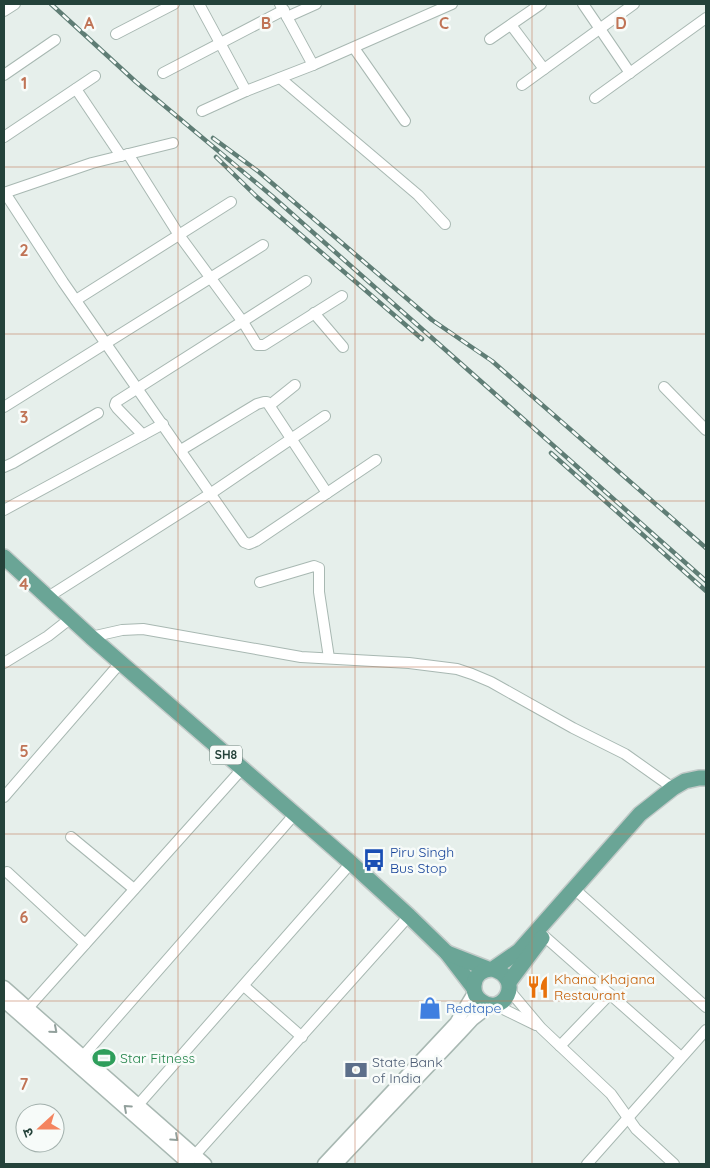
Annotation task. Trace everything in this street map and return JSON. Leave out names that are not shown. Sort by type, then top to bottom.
[{"type":"main road","name":"SH8","points":[[4,557],[91,637],[409,916],[447,952],[474,990],[478,999],[484,1004],[493,1005]]},
{"type":"main road","points":[[474,990],[474,982],[479,973],[491,969],[519,951],[640,814],[673,788],[698,778],[706,778]]},
{"type":"main road","points":[[493,1005],[505,999],[509,986],[544,936],[647,819],[652,804]]},
{"type":"main road","name":"SH8","points":[[447,952],[500,971],[506,976],[509,986]]},
{"type":"street","points":[[4,11],[15,4]]},
{"type":"street","points":[[116,34],[174,4]]},
{"type":"street","points":[[199,4],[246,90]]},
{"type":"street","points":[[164,73],[284,10],[316,4]]},
{"type":"street","points":[[202,111],[246,90],[354,48],[452,4]]},
{"type":"street","points":[[490,38],[541,4]]},
{"type":"street","points":[[583,4],[630,73]]},
{"type":"street","points":[[522,85],[634,4]]},
{"type":"street","points":[[284,10],[313,65]]},
{"type":"street","points":[[596,98],[706,18]]},
{"type":"street","points":[[511,25],[544,69]]},
{"type":"street","points":[[4,74],[55,40]]},
{"type":"street","points":[[354,48],[405,121]]},
{"type":"street","points":[[4,137],[95,76]]},
{"type":"street","points":[[280,78],[418,195],[445,224]]},
{"type":"street","points":[[76,89],[179,235],[244,322],[255,343],[261,346],[342,296]]},
{"type":"street","points":[[173,143],[92,163],[4,193],[210,494],[242,539],[248,544],[376,460]]},
{"type":"street","points":[[76,300],[231,202]]},
{"type":"street","points":[[4,407],[263,245]]},
{"type":"street","points":[[143,435],[115,405],[118,400],[306,281]]},
{"type":"street","points":[[314,313],[343,346]]},
{"type":"street","points":[[270,405],[295,385]]},
{"type":"street","points":[[664,387],[706,430]]},
{"type":"street","points":[[181,450],[261,402],[264,402],[270,405],[327,493]]},
{"type":"street","points":[[4,467],[98,413]]},
{"type":"street","points":[[48,597],[210,494],[326,416]]},
{"type":"street","points":[[4,510],[163,424]]},
{"type":"street","points":[[260,582],[314,566],[319,568],[320,599],[329,658]]},
{"type":"street","points":[[4,663],[48,636],[70,618]]},
{"type":"street","points":[[91,637],[122,630],[143,629],[301,657],[408,662],[457,669],[491,682],[572,728],[625,754],[673,788]]},
{"type":"street","points":[[4,795],[121,662]]},
{"type":"street","points":[[28,1008],[242,769]]},
{"type":"street","points":[[83,1056],[294,815]]},
{"type":"street","points":[[71,837],[134,889]]},
{"type":"street","points":[[138,1105],[350,863]]},
{"type":"street","points":[[7,872],[85,944]]},
{"type":"street","points":[[580,894],[706,1007]]},
{"type":"street","points":[[192,1160],[409,916]]},
{"type":"street","points":[[544,936],[681,1057]]},
{"type":"street","points":[[244,986],[302,1037]]},
{"type":"street","points":[[509,986],[541,1028],[611,1094],[636,1129],[674,1164]]},
{"type":"street","points":[[4,987],[138,1105],[192,1160]]},
{"type":"street","points":[[324,1164],[456,1023],[474,990]]},
{"type":"street","points":[[560,1046],[610,994]]},
{"type":"street","points":[[4,1001],[192,1160],[205,1164]]},
{"type":"street","points":[[336,1164],[473,1019],[493,1005],[541,1028]]},
{"type":"street","points":[[587,1164],[706,1030]]},
{"type":"railway","points":[[51,4],[136,82],[272,196],[706,581]]},
{"type":"railway","points":[[213,138],[259,172],[432,320],[492,361],[706,548]]},
{"type":"railway","points":[[216,157],[257,197],[422,339]]},
{"type":"railway","points":[[551,453],[706,591]]},
{"type":"place","name":"Piru Singh Bus Stop","points":[[374,860]]},
{"type":"place","name":"Khana Khajana Restaurant","points":[[538,987]]},
{"type":"place","name":"Redtape","points":[[430,1008]]},
{"type":"place","name":"Star Fitness","points":[[104,1058]]},
{"type":"place","name":"State Bank of India","points":[[356,1070]]}]
